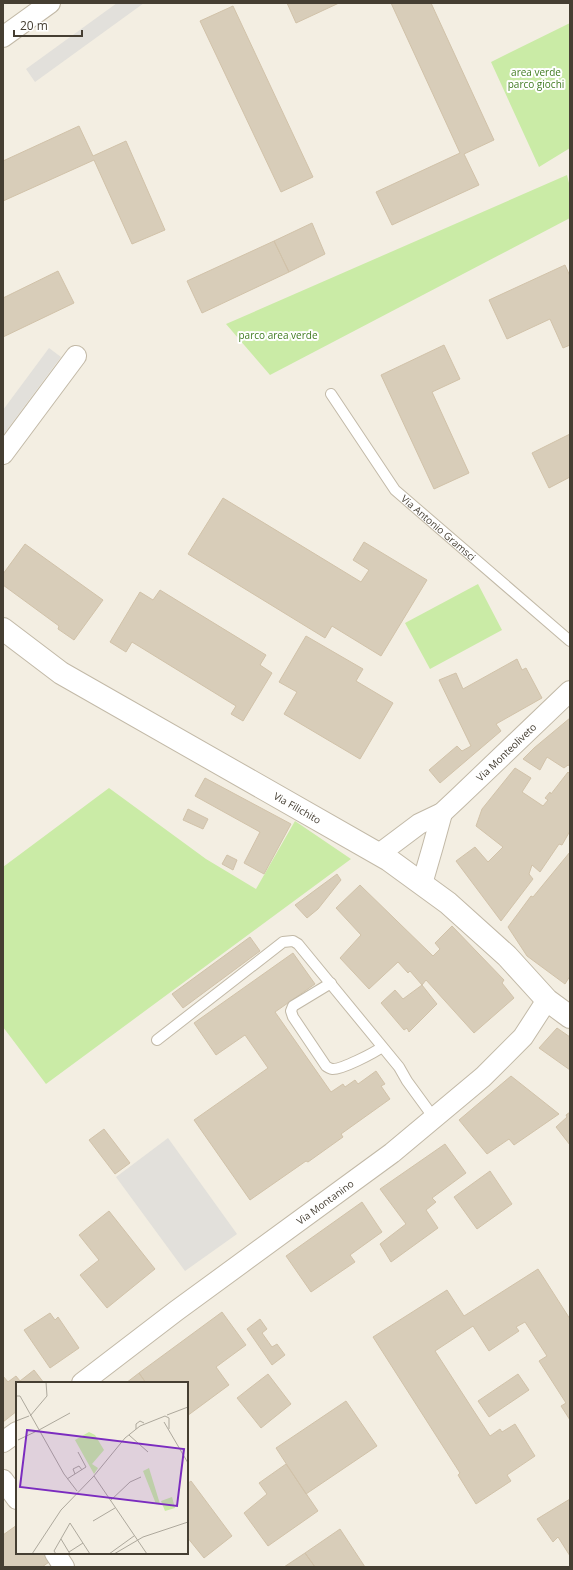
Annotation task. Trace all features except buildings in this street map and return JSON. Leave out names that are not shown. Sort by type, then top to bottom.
[{"type":"street","points":[[3,37],[50,3]]},
{"type":"street","points":[[3,454],[76,356]]},
{"type":"street","name":"Via Filichito","points":[[3,628],[61,673],[380,854],[448,903],[507,956],[547,1000],[570,1017]]},
{"type":"street","name":"Via Monteoliveto","points":[[380,854],[419,824],[442,813],[570,691]]},
{"type":"street","points":[[422,884],[434,846],[442,813]]},
{"type":"street","name":"Via Montanino","points":[[83,1382],[176,1311],[392,1153],[483,1077],[523,1037],[547,1000]]},
{"type":"street","points":[[3,1442],[16,1433]]},
{"type":"street","points":[[3,1480],[16,1499]]},
{"type":"street","points":[[56,1554],[64,1567]]},
{"type":"lane","name":"Via Antonio Gramsci","points":[[331,394],[395,490],[570,641]]},
{"type":"lane","points":[[157,1040],[283,942],[293,941],[298,944],[400,1067],[407,1081],[434,1118]]},
{"type":"lane","points":[[331,983],[293,1006],[291,1011],[293,1017],[326,1066],[331,1069],[338,1068],[372,1054],[382,1047]]},
{"type":"green space","name":"area verde parco giochi","points":[[570,23],[570,148],[539,167],[491,62]]},
{"type":"green space","name":"parco area verde","points":[[567,175],[570,187],[570,218],[270,375],[226,324]]},
{"type":"green space","points":[[478,584],[502,630],[430,669],[405,623]]},
{"type":"green space","points":[[109,788],[206,859],[256,889],[295,821],[351,859],[46,1084],[3,1027],[3,867]]},
{"type":"shaded area","points":[[117,3],[144,3],[35,82],[26,69]]},
{"type":"shaded area","points":[[49,348],[61,357],[3,435],[3,410]]},
{"type":"shaded area","points":[[168,1138],[237,1234],[185,1271],[116,1177]]}]
